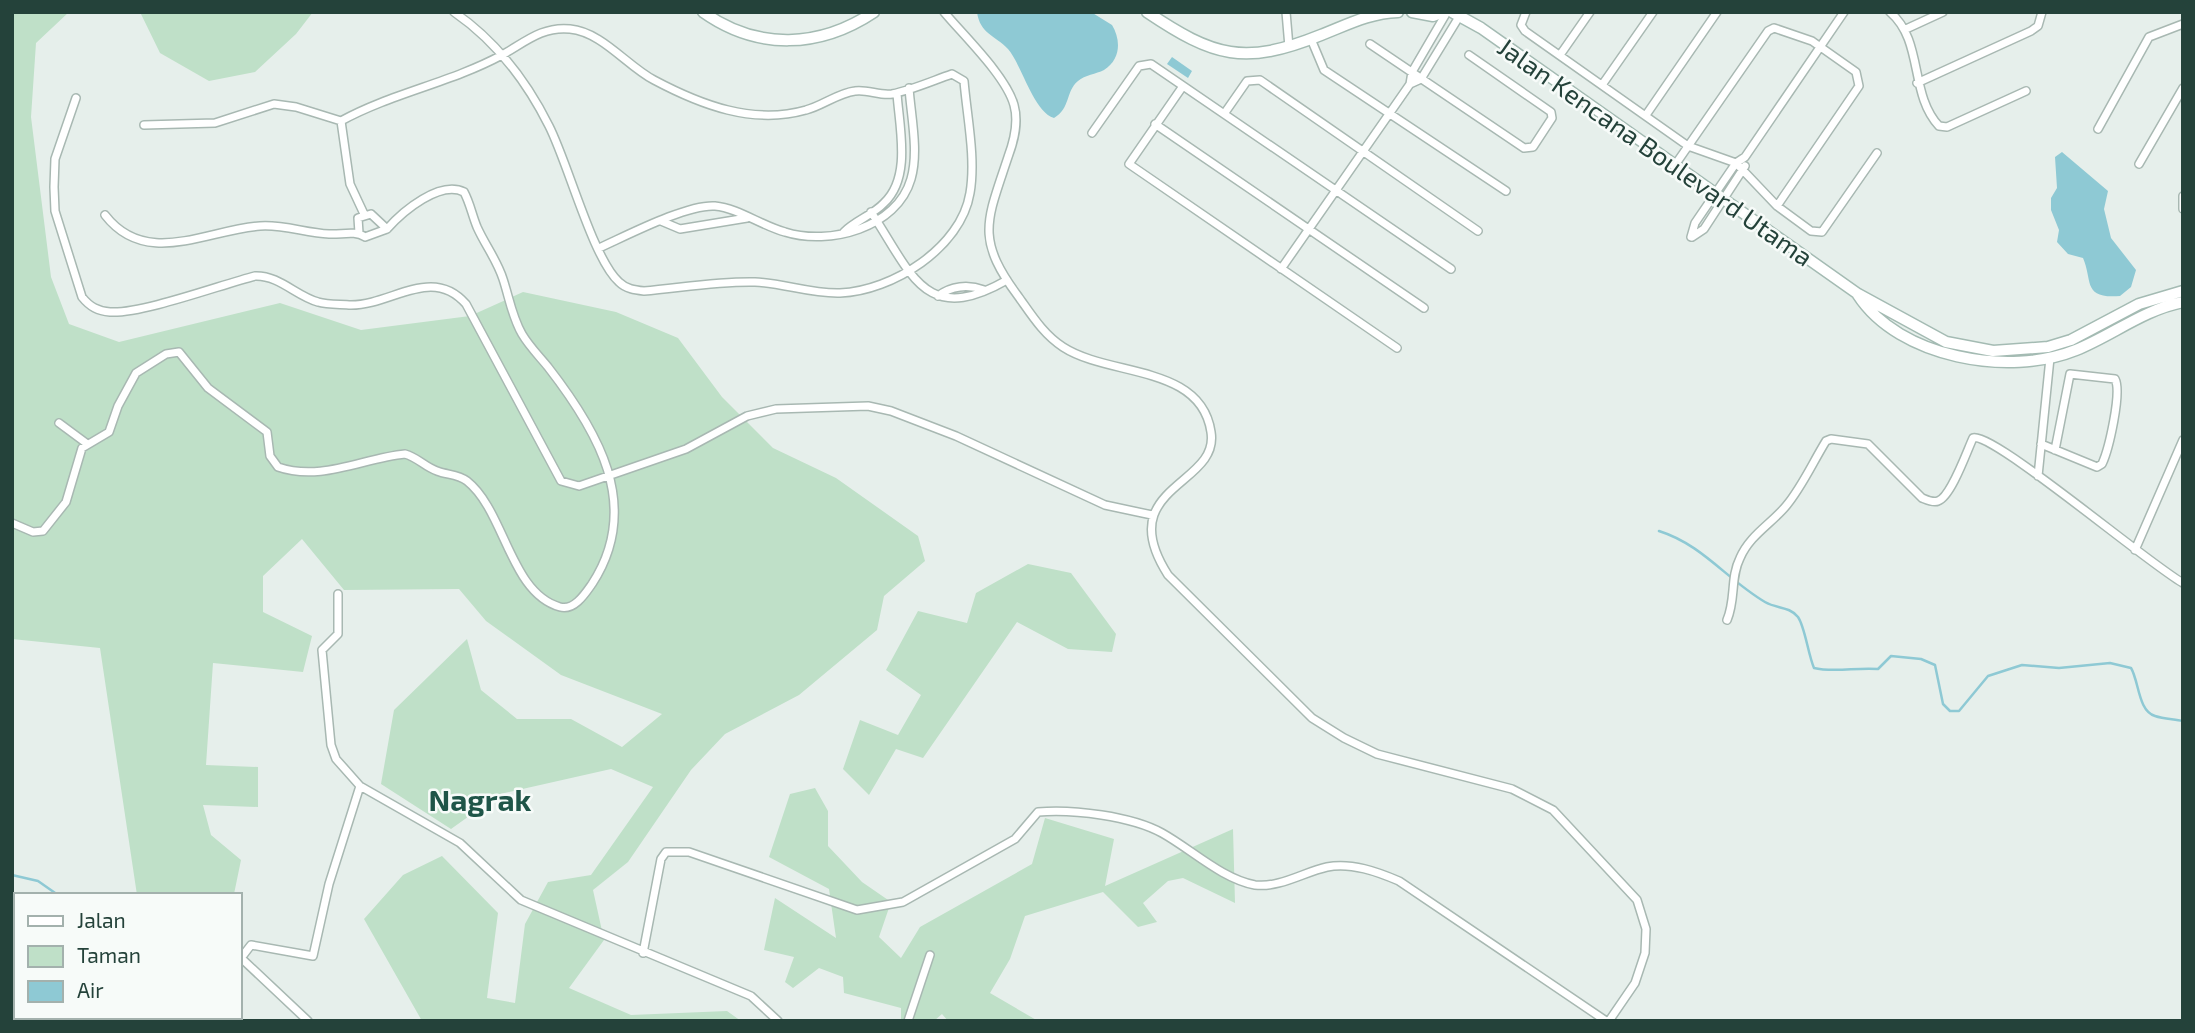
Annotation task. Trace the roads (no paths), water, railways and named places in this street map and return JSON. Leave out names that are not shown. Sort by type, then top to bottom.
[{"type":"street","points":[[144,125],[215,123],[265,106],[284,104],[341,121],[370,106],[439,84],[504,54],[548,30],[580,30],[597,39],[629,65],[676,92],[717,107],[767,117],[813,108],[854,91],[890,95],[952,74],[959,76],[964,81],[972,174],[970,194],[954,232],[942,247],[879,285],[858,291],[836,293],[755,282],[644,291],[629,289],[619,282],[603,261],[549,125],[504,54],[454,12]]},
{"type":"street","points":[[703,12],[734,30],[788,41],[835,34],[874,12]]},
{"type":"street","points":[[643,953],[661,859],[666,852],[689,852],[857,910],[874,909],[903,901],[1016,839],[1038,812],[1067,809],[1159,832],[1225,872],[1255,884],[1274,884],[1330,866],[1371,869],[1399,881],[1608,1021],[1634,983],[1644,953],[1646,929],[1637,900],[1553,810],[1512,789],[1377,754],[1344,738],[1312,718],[1168,575],[1156,557],[1151,538],[1152,515],[1167,494],[1202,461],[1210,449],[1212,435],[1203,407],[1194,395],[1174,385],[1102,363],[1064,348],[1044,332],[996,265],[989,244],[991,208],[1013,142],[1016,124],[1014,104],[1005,87],[944,12]]},
{"type":"street","points":[[1147,12],[1195,43],[1233,54],[1289,47],[1358,18],[1398,12]]},
{"type":"street","points":[[1159,12],[1177,32]]},
{"type":"street","points":[[1286,12],[1289,47]]},
{"type":"street","points":[[1412,12],[1433,16],[1453,13]]},
{"type":"street","points":[[1526,12],[1521,25],[1560,55],[1688,146],[1736,163],[1777,206],[1816,234],[1822,232],[1877,152]]},
{"type":"street","points":[[1560,55],[1590,12]]},
{"type":"street","points":[[1602,85],[1653,12]]},
{"type":"street","points":[[1646,115],[1717,12]]},
{"type":"street","points":[[1745,157],[1744,170],[1720,196],[1695,223],[1691,237],[1704,229],[1720,196],[1736,163],[1745,157],[1844,12]]},
{"type":"street","points":[[1890,12],[1906,29],[1917,83],[1940,127],[1947,127],[2026,91]]},
{"type":"street","points":[[1906,29],[1943,12]]},
{"type":"street","points":[[1917,83],[2038,26],[2042,12]]},
{"type":"street","points":[[1281,269],[1410,84],[1412,72],[1453,13]]},
{"type":"street","points":[[1410,84],[1421,79],[1453,13]]},
{"type":"street","name":"Jalan Kencana Boulevard Utama","points":[[1453,13],[1858,294],[1946,342],[1993,351],[2049,353],[2085,346],[2144,314],[2183,302]]},
{"type":"street","points":[[2098,130],[2149,37],[2183,24]]},
{"type":"street","points":[[1675,165],[1768,31],[1774,27],[1821,47],[1860,78],[1859,86],[1777,206]]},
{"type":"street","points":[[1311,39],[1324,70],[1506,191]]},
{"type":"street","points":[[1370,44],[1529,148],[1533,147],[1552,118],[1551,111],[1469,55]]},
{"type":"street","points":[[1092,133],[1145,63],[1183,86],[1451,269]]},
{"type":"street","points":[[1224,114],[1247,81],[1253,78],[1478,231]]},
{"type":"street","points":[[1183,86],[1129,164],[1397,348]]},
{"type":"street","points":[[2139,164],[2183,88]]},
{"type":"street","points":[[599,248],[661,221],[716,206],[802,236],[855,231],[897,205],[911,180],[914,164],[909,89]]},
{"type":"street","points":[[844,232],[894,193],[901,164],[897,93]]},
{"type":"street","points":[[76,98],[55,159],[55,211],[82,297],[89,306],[111,312],[128,311],[263,275],[318,302],[354,305],[421,288],[442,287],[454,290],[466,304],[561,481],[579,486],[686,449],[747,416],[776,409],[868,406],[891,411],[956,436],[1105,505],[1152,515]]},
{"type":"street","points":[[341,121],[350,184],[364,214]]},
{"type":"street","points":[[1155,124],[1424,308]]},
{"type":"street","points":[[12,523],[33,532],[43,531],[66,502],[76,462],[86,443],[109,432],[118,406],[136,373],[166,354],[179,352],[208,388],[267,432],[270,456],[278,467],[296,471],[325,470],[405,454],[431,469],[468,481],[498,525],[522,574],[545,600],[563,608],[573,605],[586,592],[605,558],[614,510],[611,475],[585,419],[520,332],[503,276],[475,222],[464,192],[457,188],[441,191],[415,206],[387,229],[372,236],[263,226],[154,245],[120,232],[105,215]]},
{"type":"street","points":[[2182,208],[2183,196]]},
{"type":"street","points":[[871,212],[920,285],[938,296],[947,300],[974,297],[1007,280]]},
{"type":"street","points":[[359,233],[358,218],[364,214],[371,214],[387,229]]},
{"type":"street","points":[[661,221],[680,229],[748,218]]},
{"type":"street","name":"Jalan Kencana Boulevard Utama","points":[[2049,353],[2139,304],[2183,290]]},
{"type":"street","points":[[2038,475],[2049,353]]},
{"type":"street","points":[[2041,444],[2055,450],[2097,467],[2102,464],[2109,446],[2118,390],[2115,379],[2070,374],[2055,450]]},
{"type":"street","points":[[59,423],[86,443]]},
{"type":"street","points":[[1727,620],[1741,556],[1759,530],[1786,506],[1828,440],[1868,444],[1922,498],[1938,501],[1947,493],[1977,436],[2023,462],[2135,551],[2183,583]]},
{"type":"street","points":[[2135,551],[2183,440]]},
{"type":"street","points":[[338,594],[338,634],[322,650],[331,745],[336,759],[360,786],[460,843],[522,900],[751,996],[778,1021]]},
{"type":"street","points":[[242,956],[251,945],[313,956],[329,884],[360,786]]},
{"type":"street","points":[[908,1021],[930,955]]},
{"type":"street","points":[[242,958],[308,1021]]},
{"type":"water","points":[[977,12],[1091,12],[1112,25],[1118,49],[1110,66],[1084,77],[1074,85],[1063,110],[1054,118],[1040,107],[1013,56],[985,30]]},
{"type":"water","points":[[1172,57],[1192,71],[1188,78],[1167,64]]},
{"type":"water","points":[[2062,152],[2108,191],[2104,209],[2111,238],[2136,270],[2131,287],[2120,296],[2100,295],[2094,291],[2083,258],[2068,254],[2057,242],[2059,230],[2051,210],[2051,198],[2057,188],[2055,157]]},
{"type":"waterway","points":[[1659,531],[1689,545],[1765,602],[1794,613],[1803,627],[1814,668],[1878,669],[1891,656],[1921,659],[1935,665],[1943,704],[1950,711],[1959,711],[1988,676],[2022,665],[2059,668],[2110,663],[2131,668],[2142,702],[2149,713],[2183,721]]},
{"type":"waterway","points":[[12,875],[38,881],[55,893]]},
{"type":"district","name":"Nagrak","points":[[480,799]]}]
